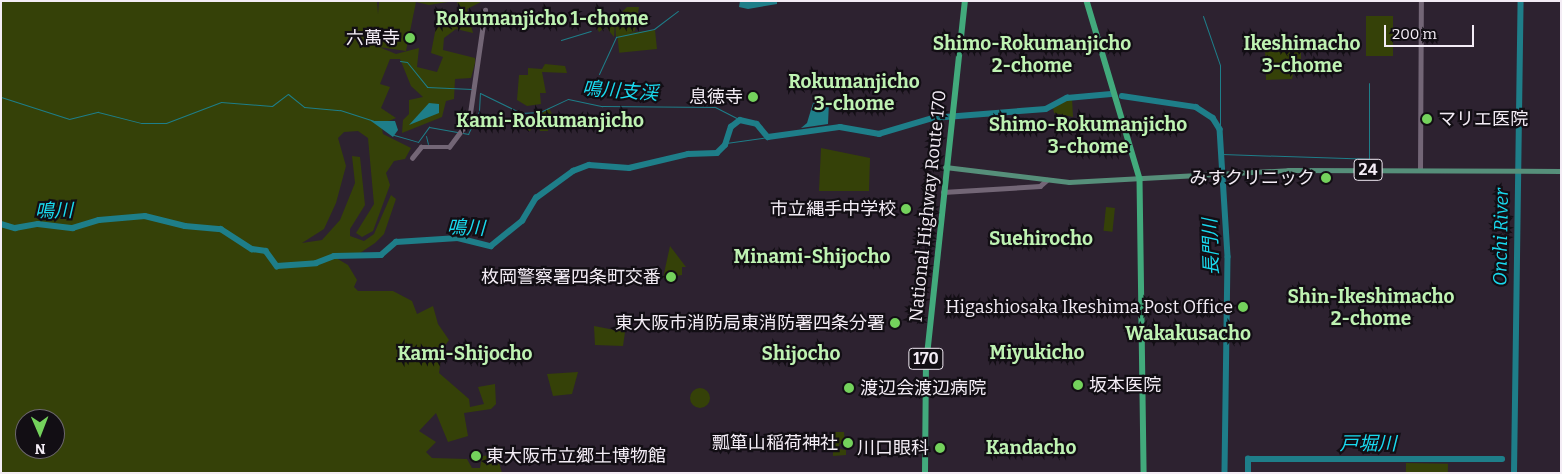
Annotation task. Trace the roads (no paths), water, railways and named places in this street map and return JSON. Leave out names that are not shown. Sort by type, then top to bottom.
[{"type":"highway","name":"National Highway Route 170","points":[[925,473],[925,370],[950,117],[965,1]]},
{"type":"highway","points":[[1086,1],[1140,179],[1144,473]]},
{"type":"main road","name":"24","points":[[945,167],[1047,180],[1420,170],[1561,171]]},
{"type":"street","points":[[1420,1],[1420,170]]},
{"type":"street","points":[[412,158],[421,147],[445,149],[453,144],[469,120],[478,81],[485,10]]},
{"type":"street","points":[[943,192],[1040,186],[1047,180]]},
{"type":"water","points":[[740,1],[777,1],[777,4],[748,9],[739,7]]},
{"type":"water","points":[[829,102],[828,124],[801,128],[807,123],[813,103]]},
{"type":"water","points":[[429,103],[439,104],[439,113],[409,125]]},
{"type":"water","points":[[371,121],[395,121],[398,130],[393,137]]},
{"type":"waterway","name":"Onchi River","points":[[1514,473],[1521,1]]},
{"type":"waterway","points":[[599,74],[616,37],[654,29],[678,11]]},
{"type":"waterway","points":[[1203,16],[1220,65],[1220,129]]},
{"type":"waterway","points":[[561,40],[591,31]]},
{"type":"waterway","points":[[400,61],[407,62],[427,87],[472,89]]},
{"type":"waterway","points":[[1222,154],[1369,159],[1369,83]]},
{"type":"waterway","name":"鳴川支渓","points":[[394,135],[418,142],[429,127],[468,134],[479,111],[480,93],[521,113],[540,112],[568,99],[602,106],[715,107],[740,120]]},
{"type":"waterway","name":"鳴川支渓","points":[[1,97],[69,119],[98,112],[141,123],[166,123],[221,102],[272,106],[288,94],[304,107],[340,110],[373,121]]},
{"type":"waterway","name":"鳴川","points":[[1,224],[15,228],[38,224],[73,228],[99,220],[145,216],[185,226],[221,229],[252,249],[266,251],[277,266],[316,263],[334,256],[381,255],[396,242],[458,238],[491,246],[522,221],[536,198],[573,171],[589,165],[629,168],[688,154],[717,153],[725,145],[731,127],[740,120],[757,124],[768,137],[840,127],[879,134],[933,118],[1046,109],[1067,98],[1111,94]]},
{"type":"waterway","name":"長門川","points":[[1122,96],[1196,107],[1213,118],[1220,129],[1228,257],[1225,473]]},
{"type":"waterway","name":"鳴川支渓","points":[[426,136],[428,144]]},
{"type":"waterway","points":[[726,143],[768,137]]},
{"type":"waterway","name":"戸堀川","points":[[1248,473],[1248,459],[1502,459]]},
{"type":"waterway","points":[[408,473],[427,473]]},
{"type":"place","name":"六萬寺","points":[[410,38]]},
{"type":"place","name":"息徳寺","points":[[753,97]]},
{"type":"place","name":"マリエ医院","points":[[1427,119]]},
{"type":"place","name":"みすクリニック","points":[[1326,178]]},
{"type":"place","name":"市立縄手中学校","points":[[906,209]]},
{"type":"place","name":"枚岡警察署四条町交番","points":[[671,277]]},
{"type":"place","name":"Higashiosaka Ikeshima Post Office","points":[[1243,307]]},
{"type":"place","name":"東大阪市消防局東消防署四条分署","points":[[895,323]]},
{"type":"place","name":"坂本医院","points":[[1078,385]]},
{"type":"place","name":"渡辺会渡辺病院","points":[[849,388]]},
{"type":"place","name":"瓢箪山稲荷神社","points":[[848,443]]},
{"type":"place","name":"川口眼科","points":[[940,448]]},
{"type":"place","name":"東大阪市立郷土博物館","points":[[476,456]]},
{"type":"district","name":"Rokumanjicho 1-chome","points":[[542,19]]},
{"type":"district","name":"Shimo-Rokumanjicho 2-chome","points":[[1032,55]]},
{"type":"district","name":"Ikeshimacho 3-chome","points":[[1302,55]]},
{"type":"district","name":"Rokumanjicho 3-chome","points":[[854,93]]},
{"type":"district","name":"Kami-Rokumanjicho","points":[[550,121]]},
{"type":"district","name":"Shimo-Rokumanjicho 3-chome","points":[[1088,136]]},
{"type":"district","name":"Suehirocho","points":[[1041,239]]},
{"type":"district","name":"Minami-Shijocho","points":[[812,257]]},
{"type":"district","name":"Shin-Ikeshimacho 2-chome","points":[[1371,308]]},
{"type":"district","name":"Wakakusacho","points":[[1188,334]]},
{"type":"district","name":"Miyukicho","points":[[1037,353]]},
{"type":"district","name":"Kami-Shijocho","points":[[465,354]]},
{"type":"district","name":"Shijocho","points":[[801,354]]},
{"type":"district","name":"Kandacho","points":[[1031,448]]}]
